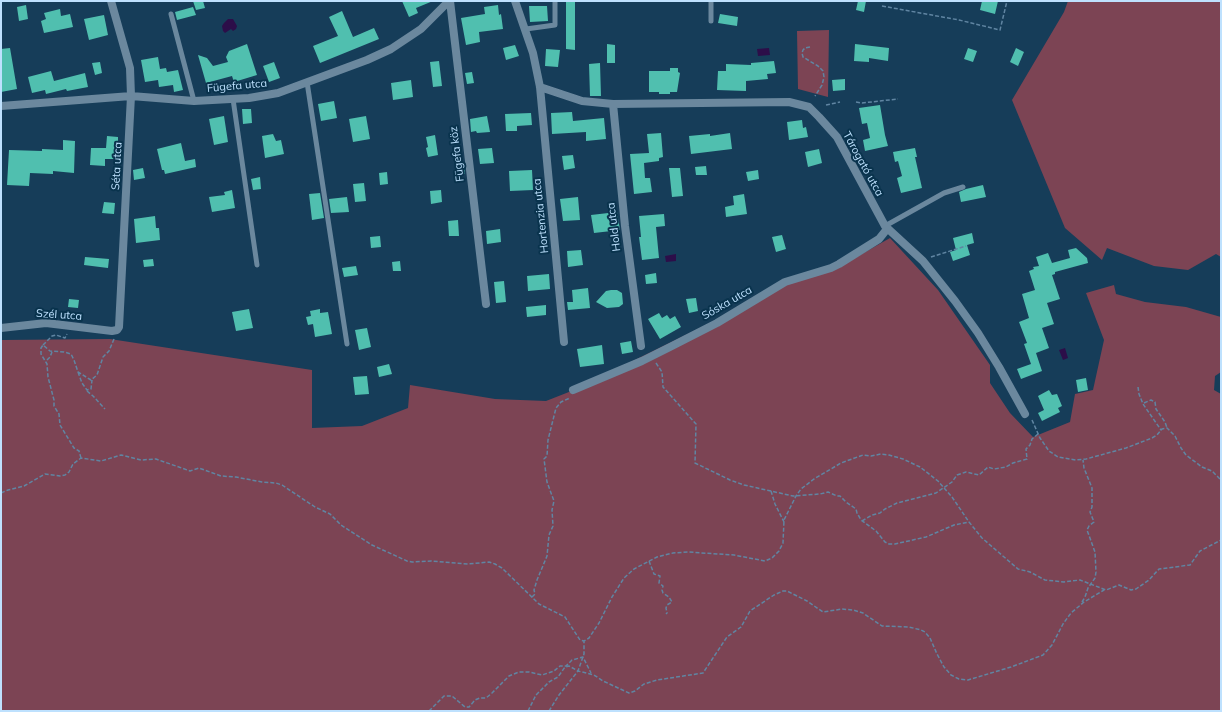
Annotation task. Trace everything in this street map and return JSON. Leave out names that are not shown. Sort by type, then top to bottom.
[{"type":"street","name":"Séta utca","points":[[111,1],[130,68],[131,96],[120,325],[115,331]]},
{"type":"street","name":"Fügefa utca","points":[[1,106],[131,96],[194,101],[249,98],[278,93],[367,60],[392,49],[421,29],[449,1]]},
{"type":"street","name":"Fügefa köz","points":[[449,1],[486,304]]},
{"type":"street","name":"Hortenzia utca","points":[[515,1],[526,29],[533,53],[540,87],[564,342]]},
{"type":"street","name":"Tárogató utca","points":[[540,87],[582,101],[613,104],[789,102],[809,108],[837,137],[886,227],[921,260],[941,282],[978,333],[1025,414]]},
{"type":"street","name":"Hold utca","points":[[613,104],[625,226],[641,346]]},
{"type":"street","name":"Sóska utca","points":[[573,390],[652,356],[717,322],[785,282],[831,268],[839,264],[879,239],[886,227]]},
{"type":"street","name":"Szél utca","points":[[1,328],[46,323],[115,331]]},
{"type":"lane","points":[[526,29],[555,26],[555,1]]},
{"type":"lane","points":[[711,1],[711,21]]},
{"type":"lane","points":[[171,14],[194,101]]},
{"type":"lane","points":[[307,82],[347,344]]},
{"type":"lane","points":[[233,99],[258,266]]},
{"type":"lane","points":[[886,227],[944,193],[963,187]]},
{"type":"path","points":[[882,6],[959,20],[1000,30],[1007,1]]},
{"type":"path","points":[[810,48],[803,50],[803,56],[823,70],[824,77],[822,85],[815,96]]},
{"type":"path","points":[[856,102],[862,103],[898,99]]},
{"type":"path","points":[[826,105],[840,102]]},
{"type":"path","points":[[921,260],[966,246]]},
{"type":"path","points":[[69,326],[66,338],[53,335],[41,348],[42,354],[47,361],[48,377],[54,399],[54,406],[59,414],[60,425],[74,448],[79,451],[81,458]]},
{"type":"path","points":[[86,389],[91,390],[93,377],[97,374],[103,357],[109,350],[114,340],[115,331]]},
{"type":"path","points":[[43,345],[52,352],[64,352],[71,354],[82,383],[104,410]]},
{"type":"path","points":[[47,361],[52,352]]},
{"type":"path","points":[[652,356],[662,372],[662,386],[696,424],[695,463],[744,485],[796,496],[828,492],[840,496],[856,509],[857,515],[862,521],[876,531],[885,542],[892,544],[926,537],[954,525],[969,522]]},
{"type":"path","points":[[78,372],[89,380],[92,380]]},
{"type":"path","points":[[1138,386],[1143,404],[1161,430]]},
{"type":"path","points":[[532,597],[535,594],[534,590],[536,580],[548,556],[549,535],[553,526],[552,510],[554,501],[547,482],[544,459],[547,456],[548,440],[556,408],[561,402],[573,396],[573,390]]},
{"type":"path","points":[[1143,404],[1150,400],[1155,402],[1157,410],[1167,428],[1175,436],[1186,455],[1202,467],[1212,472],[1221,480]]},
{"type":"path","points":[[1025,414],[1030,418],[1045,447],[1053,454],[1064,459],[1083,460],[1126,448],[1155,436],[1161,430],[1167,428]]},
{"type":"path","points":[[862,521],[872,515],[880,513],[896,503],[936,493],[952,482],[957,475],[966,472],[979,475],[988,467],[994,469],[1006,467],[1013,463],[1027,459],[1026,449],[1030,446],[1032,439],[1038,434]]},
{"type":"path","points":[[584,641],[591,636],[624,578],[634,569],[657,557],[666,554],[688,552],[734,555],[760,560],[769,560],[776,555],[783,543],[784,522],[787,513],[792,507],[796,496],[801,489],[814,479],[841,463],[863,455],[871,456],[877,454],[896,457],[910,462],[920,468],[945,488],[982,538],[1020,570],[1030,572],[1045,580],[1064,582],[1080,580],[1106,590]]},
{"type":"path","points":[[1,493],[24,486],[45,474],[65,476],[75,462],[81,458],[102,461],[121,455],[141,460],[156,459],[190,471],[199,468],[221,476],[236,476],[262,482],[276,483],[282,485],[315,507],[330,514],[341,525],[372,545],[407,561],[412,562],[431,560],[463,564],[491,562],[502,568],[542,606],[565,617],[580,640],[584,641]]},
{"type":"path","points":[[1081,604],[1087,589],[1095,578],[1096,572],[1095,552],[1087,530],[1094,522],[1090,512],[1092,507],[1092,488],[1084,468],[1083,460]]},
{"type":"path","points":[[771,491],[775,504],[784,522]]},
{"type":"path","points":[[429,711],[444,696],[452,696],[465,707],[469,707],[475,700],[486,698],[509,676],[519,672],[529,672],[542,675],[554,671],[560,666],[570,666],[578,671],[591,674],[629,693],[635,691],[644,684],[657,680],[703,673],[726,637],[741,627],[750,611],[774,595],[785,591],[807,601],[823,612],[842,609],[853,610],[863,613],[882,626],[909,627],[921,630],[930,638],[944,667],[951,675],[959,679],[968,680],[1011,667],[1043,655],[1053,644],[1063,624],[1071,613],[1081,604],[1098,593],[1119,584],[1129,589],[1136,589],[1149,580],[1159,569],[1190,565],[1200,551],[1221,540]]},
{"type":"path","points":[[649,561],[654,574],[660,576],[659,583],[663,586],[663,593],[669,597],[672,602],[667,605],[666,614]]},
{"type":"path","points":[[584,641],[584,657],[591,674]]},
{"type":"path","points":[[528,711],[536,695],[549,682],[558,677],[570,661],[584,657]]},
{"type":"path","points":[[549,711],[559,695],[578,671],[584,657]]},
{"type":"shaded area","points":[[1068,1],[1221,1],[1221,257],[1216,254],[1188,270],[1154,266],[1107,248],[1102,260],[1065,228],[1012,100],[1064,12]]},
{"type":"shaded area","points":[[228,19],[233,19],[237,26],[233,31],[231,29],[225,33],[222,26]]},
{"type":"shaded area","points":[[829,30],[828,97],[798,89],[797,31]]},
{"type":"shaded area","points":[[769,48],[770,55],[758,56],[757,49]]},
{"type":"shaded area","points":[[890,238],[938,290],[990,365],[990,383],[1010,413],[1033,437],[1070,422],[1075,394],[1093,390],[1104,340],[1086,293],[1114,285],[1116,294],[1145,302],[1186,307],[1221,317],[1221,372],[1215,376],[1214,390],[1221,394],[1221,711],[1,711],[1,340],[110,339],[312,370],[312,428],[362,426],[408,408],[410,385],[495,399],[546,401],[574,390],[795,281],[832,271]]},
{"type":"shaded area","points":[[676,254],[676,261],[666,262],[665,256]]},
{"type":"shaded area","points":[[1065,348],[1068,358],[1063,360],[1059,350]]},
{"type":"building","points":[[193,1],[203,1],[205,8],[196,10]]},
{"type":"building","points":[[402,1],[433,1],[416,8],[418,13],[409,17]]},
{"type":"building","points":[[566,1],[575,1],[575,50],[566,49]]},
{"type":"building","points":[[858,1],[866,1],[864,12],[856,10]]},
{"type":"building","points":[[982,1],[998,1],[995,14],[980,10]]},
{"type":"building","points":[[26,5],[28,19],[19,21],[17,7]]},
{"type":"building","points":[[498,5],[503,29],[479,32],[480,42],[466,45],[461,18],[485,14],[484,7]]},
{"type":"building","points":[[529,6],[547,6],[548,21],[530,22]]},
{"type":"building","points":[[193,7],[196,15],[177,20],[175,12]]},
{"type":"building","points":[[60,9],[61,16],[70,14],[73,27],[44,33],[41,21],[46,19],[44,13]]},
{"type":"building","points":[[342,11],[353,37],[374,28],[379,39],[320,63],[313,46],[338,36],[329,17]]},
{"type":"building","points":[[720,14],[738,17],[737,26],[718,23]]},
{"type":"building","points":[[104,15],[108,35],[89,40],[84,19]]},
{"type":"building","points":[[247,44],[257,75],[234,82],[232,76],[206,83],[198,55],[207,58],[213,66],[228,62],[226,57],[229,51]]},
{"type":"building","points":[[607,44],[615,45],[615,63],[607,63]]},
{"type":"building","points":[[855,44],[889,48],[888,61],[869,58],[869,62],[854,61]]},
{"type":"building","points":[[515,45],[519,56],[506,60],[503,48]]},
{"type":"building","points":[[10,48],[17,89],[1,92],[1,49]]},
{"type":"building","points":[[968,48],[977,51],[973,62],[964,59]]},
{"type":"building","points":[[1016,48],[1024,52],[1018,66],[1010,62]]},
{"type":"building","points":[[546,49],[560,50],[558,67],[545,66]]},
{"type":"building","points":[[158,57],[160,69],[166,68],[167,72],[178,70],[183,90],[174,92],[173,85],[159,87],[158,80],[145,82],[141,60]]},
{"type":"building","points":[[439,61],[442,86],[433,87],[430,62]]},
{"type":"building","points":[[774,61],[776,73],[767,74],[768,79],[746,81],[746,91],[717,90],[718,71],[726,71],[726,64],[751,65],[751,63]]},
{"type":"building","points":[[100,62],[102,73],[95,75],[92,63]]},
{"type":"building","points":[[274,62],[280,78],[269,82],[263,66]]},
{"type":"building","points":[[600,63],[601,96],[590,96],[589,64]]},
{"type":"building","points":[[670,68],[678,68],[678,72],[680,73],[677,92],[670,92],[670,94],[659,94],[659,92],[649,92],[649,71],[670,71]]},
{"type":"building","points":[[51,71],[54,81],[85,73],[88,87],[67,91],[66,89],[46,94],[45,90],[32,93],[28,77]]},
{"type":"building","points":[[472,72],[474,83],[467,84],[465,73]]},
{"type":"building","points":[[845,79],[845,90],[833,91],[832,80]]},
{"type":"building","points":[[411,80],[413,97],[393,100],[391,83]]},
{"type":"building","points":[[334,101],[337,118],[321,121],[318,104]]},
{"type":"building","points":[[880,105],[888,146],[865,151],[863,140],[870,138],[867,123],[862,124],[859,108]]},
{"type":"building","points":[[242,109],[251,109],[252,123],[243,124]]},
{"type":"building","points":[[572,112],[573,121],[604,118],[606,139],[586,141],[586,132],[552,134],[551,113]]},
{"type":"building","points":[[531,113],[532,125],[517,126],[517,131],[506,131],[505,114]]},
{"type":"building","points":[[224,116],[228,142],[214,145],[209,119]]},
{"type":"building","points":[[366,116],[370,139],[353,142],[349,119]]},
{"type":"building","points":[[487,116],[490,132],[471,132],[470,119]]},
{"type":"building","points":[[802,120],[803,128],[806,127],[808,137],[789,140],[787,122]]},
{"type":"building","points":[[661,133],[663,157],[659,158],[659,161],[644,163],[645,178],[650,178],[652,192],[634,194],[630,154],[649,153],[647,134]]},
{"type":"building","points":[[730,133],[732,149],[691,154],[689,136],[710,134],[710,136]]},
{"type":"building","points":[[273,134],[276,141],[281,140],[284,154],[265,158],[262,136]]},
{"type":"building","points":[[435,135],[438,155],[428,157],[426,137]]},
{"type":"building","points":[[107,136],[118,137],[118,154],[114,154],[114,159],[105,159],[105,166],[90,165],[91,148],[106,148]]},
{"type":"building","points":[[63,140],[75,141],[74,173],[53,171],[53,174],[30,173],[29,186],[7,185],[9,150],[63,150]]},
{"type":"building","points":[[181,143],[185,161],[195,159],[196,167],[165,174],[164,170],[162,170],[157,149]]},
{"type":"building","points":[[492,148],[494,163],[480,164],[478,149]]},
{"type":"building","points":[[915,148],[917,157],[915,157],[922,188],[901,193],[897,178],[902,176],[898,161],[895,162],[893,152]]},
{"type":"building","points":[[819,149],[822,163],[808,167],[805,152]]},
{"type":"building","points":[[573,155],[575,168],[564,170],[562,156]]},
{"type":"building","points":[[464,162],[465,174],[459,175],[457,164]]},
{"type":"building","points":[[706,166],[707,175],[696,175],[695,167]]},
{"type":"building","points":[[143,168],[145,178],[134,180],[133,170]]},
{"type":"building","points":[[669,168],[680,168],[683,196],[672,197]]},
{"type":"building","points":[[532,170],[533,190],[510,191],[509,171]]},
{"type":"building","points":[[758,170],[759,179],[748,181],[746,172]]},
{"type":"building","points":[[387,172],[388,184],[380,185],[379,173]]},
{"type":"building","points":[[260,177],[261,189],[253,190],[251,179]]},
{"type":"building","points":[[364,183],[366,201],[355,202],[353,184]]},
{"type":"building","points":[[983,185],[986,197],[961,202],[959,192]]},
{"type":"building","points":[[232,190],[235,208],[212,212],[209,197],[225,195],[224,192]]},
{"type":"building","points":[[441,190],[442,202],[431,204],[430,191]]},
{"type":"building","points":[[320,193],[324,218],[312,220],[309,194]]},
{"type":"building","points":[[744,194],[747,214],[726,217],[725,207],[734,205],[733,196]]},
{"type":"building","points":[[347,197],[349,212],[331,213],[329,199]]},
{"type":"building","points":[[578,197],[580,220],[563,221],[560,199]]},
{"type":"building","points":[[104,202],[115,203],[114,214],[102,213]]},
{"type":"building","points":[[617,212],[620,230],[594,233],[591,215]]},
{"type":"building","points":[[664,214],[665,226],[656,227],[659,258],[642,260],[639,237],[641,237],[639,216]]},
{"type":"building","points":[[155,216],[156,228],[159,228],[160,240],[136,243],[134,219]]},
{"type":"building","points":[[458,220],[459,236],[449,236],[448,221]]},
{"type":"building","points":[[500,229],[501,242],[487,244],[486,231]]},
{"type":"building","points":[[972,233],[974,243],[967,245],[970,255],[953,261],[950,252],[956,250],[953,238]]},
{"type":"building","points":[[782,235],[786,249],[776,252],[772,237]]},
{"type":"building","points":[[380,236],[381,247],[371,248],[370,237]]},
{"type":"building","points":[[1076,248],[1087,258],[1088,263],[1055,272],[1055,274],[1052,275],[1060,299],[1047,303],[1054,324],[1042,328],[1049,348],[1036,353],[1042,371],[1021,379],[1017,369],[1031,364],[1024,344],[1027,343],[1019,322],[1029,318],[1022,294],[1035,290],[1029,271],[1034,269],[1033,267],[1039,266],[1036,257],[1048,253],[1052,263],[1070,258],[1068,250]]},
{"type":"building","points":[[581,250],[583,265],[568,267],[567,251]]},
{"type":"building","points":[[85,257],[109,259],[108,268],[84,265]]},
{"type":"building","points":[[153,259],[154,266],[144,267],[143,260]]},
{"type":"building","points":[[400,261],[401,271],[393,271],[392,262]]},
{"type":"building","points":[[356,266],[358,275],[344,277],[342,268]]},
{"type":"building","points":[[656,273],[657,283],[646,284],[645,275]]},
{"type":"building","points":[[549,274],[550,289],[528,291],[527,276]]},
{"type":"building","points":[[504,281],[506,302],[496,303],[494,282]]},
{"type":"building","points":[[588,288],[590,308],[568,310],[567,302],[573,302],[572,290]]},
{"type":"building","points":[[617,290],[622,293],[623,304],[619,307],[607,308],[596,302],[606,291]]},
{"type":"building","points":[[696,298],[698,311],[689,313],[686,299]]},
{"type":"building","points":[[69,299],[79,300],[78,308],[68,307]]},
{"type":"building","points":[[546,305],[546,315],[527,317],[526,307]]},
{"type":"building","points":[[249,309],[253,328],[236,331],[232,312]]},
{"type":"building","points":[[320,309],[320,313],[328,312],[332,334],[315,337],[313,324],[308,325],[306,317],[311,316],[310,311]]},
{"type":"building","points":[[659,313],[662,318],[667,315],[670,319],[675,316],[681,327],[660,339],[648,319]]},
{"type":"building","points":[[367,328],[371,347],[359,350],[355,330]]},
{"type":"building","points":[[631,341],[633,352],[622,354],[620,343]]},
{"type":"building","points":[[602,345],[604,364],[580,367],[577,349]]},
{"type":"building","points":[[389,364],[392,374],[379,377],[377,367]]},
{"type":"building","points":[[367,376],[369,394],[355,395],[353,377]]},
{"type":"building","points":[[1086,378],[1088,390],[1078,392],[1076,380]]},
{"type":"building","points":[[1049,390],[1052,395],[1057,394],[1062,406],[1058,408],[1060,412],[1042,421],[1038,413],[1044,410],[1038,396]]}]
